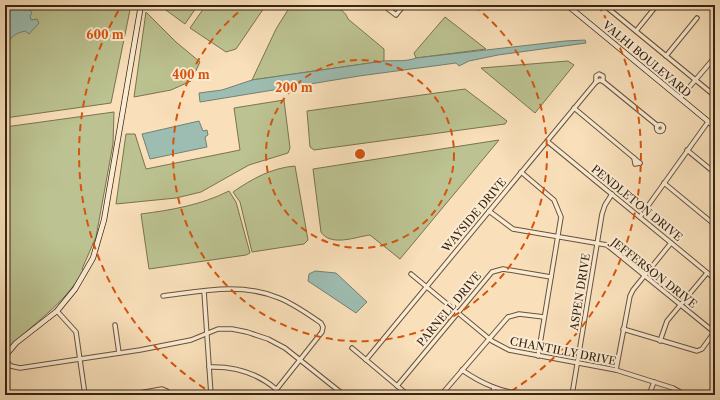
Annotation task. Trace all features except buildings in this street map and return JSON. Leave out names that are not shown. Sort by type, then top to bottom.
[{"type":"street","points":[[5,356],[16,343],[57,310],[75,289],[93,258],[104,220],[129,78],[140,5]]},
{"type":"street","points":[[383,5],[396,15],[404,5]]},
{"type":"street","name":"VALHI BOULEVARD","points":[[567,5],[715,127]]},
{"type":"street","points":[[604,5],[715,96]]},
{"type":"street","points":[[636,31],[658,5]]},
{"type":"street","points":[[666,56],[697,18]]},
{"type":"street","points":[[680,98],[715,57]]},
{"type":"street","name":"WAYSIDE DRIVE","points":[[366,360],[596,82],[596,76],[599,74],[602,76],[603,81],[658,126]]},
{"type":"street","points":[[574,108],[640,163]]},
{"type":"street","points":[[640,217],[708,122]]},
{"type":"street","name":"PENDLETON DRIVE","points":[[547,141],[715,279]]},
{"type":"street","points":[[687,150],[715,173]]},
{"type":"street","points":[[521,172],[558,204],[561,217],[538,356]]},
{"type":"street","points":[[664,183],[715,225]]},
{"type":"street","name":"ASPEN DRIVE","points":[[572,395],[604,205],[612,194]]},
{"type":"street","name":"JEFFERSON DRIVE","points":[[489,211],[513,228],[607,245],[714,331]]},
{"type":"street","points":[[616,370],[630,296],[644,275],[671,243]]},
{"type":"street","name":"PARNELL DRIVE","points":[[398,386],[489,274],[496,270],[507,269],[551,277]]},
{"type":"street","points":[[660,341],[667,321],[707,272]]},
{"type":"street","name":"CHANTILLY DRIVE","points":[[411,274],[488,338],[508,350],[616,370],[673,388],[685,395]]},
{"type":"street","points":[[163,296],[231,288],[251,290],[278,297],[292,304],[321,323],[323,327],[322,332],[272,395]]},
{"type":"street","points":[[204,291],[211,395]]},
{"type":"street","points":[[57,310],[74,329],[85,395]]},
{"type":"street","points":[[441,395],[503,321],[512,315],[526,314],[544,317]]},
{"type":"street","points":[[115,325],[119,354]]},
{"type":"street","points":[[5,360],[15,368],[20,368],[119,354],[190,340],[218,329],[247,332],[268,339],[300,359],[344,395]]},
{"type":"street","points":[[623,329],[697,351],[702,349],[714,331]]},
{"type":"street","points":[[352,348],[408,395]]},
{"type":"street","points":[[209,367],[228,367],[243,370],[259,377],[276,389]]},
{"type":"street","points":[[462,370],[476,380],[494,388],[524,395]]},
{"type":"street","points":[[649,395],[654,382]]},
{"type":"street","points":[[492,395],[494,388]]},
{"type":"street","points":[[128,395],[162,390],[168,393]]},
{"type":"street","points":[[710,395],[715,391]]},
{"type":"green space","points":[[315,4],[332,6],[339,9],[345,13],[348,19],[384,49],[384,61],[252,80],[276,29],[291,5]]},
{"type":"green space","points":[[5,5],[131,5],[111,103],[5,118]]},
{"type":"green space","points":[[159,5],[198,5],[185,24]]},
{"type":"green space","points":[[206,5],[266,5],[236,49],[226,52],[190,28]]},
{"type":"green space","points":[[146,12],[176,42],[200,62],[191,81],[171,90],[134,97]]},
{"type":"green space","points":[[445,17],[486,49],[416,58],[414,53]]},
{"type":"green space","points":[[568,61],[574,65],[535,113],[481,68]]},
{"type":"green space","points":[[465,89],[507,121],[505,124],[314,150],[310,147],[307,111]]},
{"type":"green space","points":[[284,100],[290,148],[288,153],[249,165],[201,192],[176,198],[116,204],[126,134],[135,134],[146,169],[240,150],[234,108]]},
{"type":"green space","points":[[114,112],[113,144],[96,237],[82,269],[84,270],[57,305],[5,352],[5,127]]},
{"type":"green space","points":[[499,140],[400,259],[370,235],[337,240],[325,237],[321,232],[313,169]]},
{"type":"green space","points":[[295,166],[308,240],[304,244],[252,252],[240,202],[233,192],[262,175],[278,169]]},
{"type":"green space","points":[[229,191],[236,202],[250,253],[246,255],[149,269],[141,214],[186,206],[208,200]]},
{"type":"water","points":[[5,5],[24,5],[24,10],[29,9],[32,13],[30,16],[31,20],[37,19],[39,23],[29,34],[25,31],[5,42]]},
{"type":"water","points":[[585,40],[586,43],[498,55],[469,61],[459,66],[456,63],[359,76],[200,102],[199,93],[222,90],[252,80],[384,61]]},
{"type":"water","points":[[199,121],[203,131],[207,130],[208,135],[205,137],[207,147],[150,159],[142,134]]},
{"type":"water","points":[[315,271],[336,273],[367,302],[356,313],[308,281],[309,274]]}]
